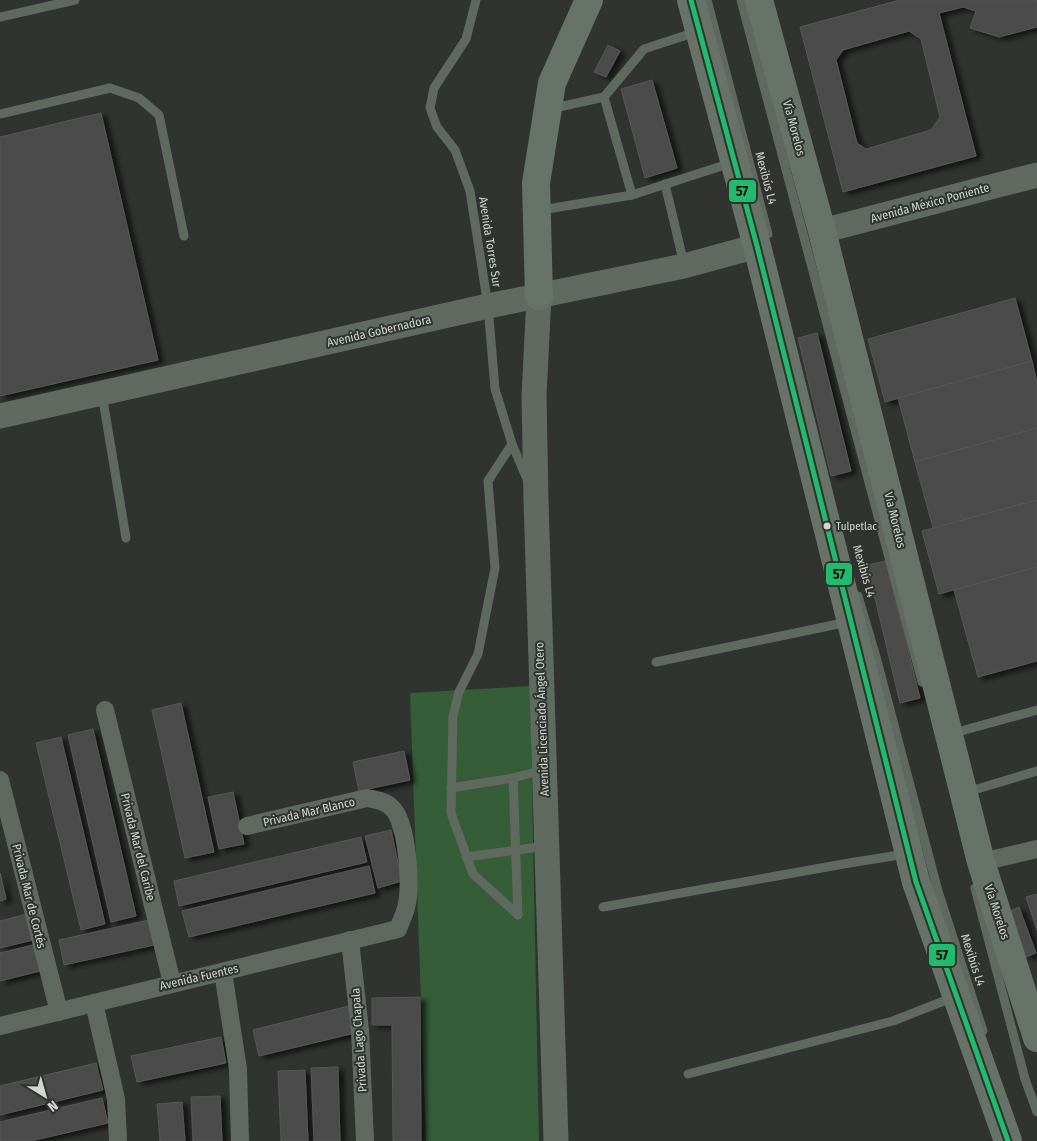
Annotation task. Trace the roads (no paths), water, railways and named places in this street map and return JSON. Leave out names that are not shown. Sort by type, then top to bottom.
[{"type":"main road","points":[[539,296],[536,183],[552,83],[589,0]]},
{"type":"main road","points":[[691,0],[734,162],[763,243],[851,622],[916,882],[1008,1141]]},
{"type":"main road","name":"Vía Morelos","points":[[759,0],[822,232],[964,793],[977,871],[1037,1038]]},
{"type":"main road","name":"Avenida México Poniente","points":[[822,232],[1037,175]]},
{"type":"main road","name":"Avenida Gobernadora","points":[[0,416],[488,306],[684,266],[763,243]]},
{"type":"main road","name":"Avenida Licenciado Ángel Otero","points":[[539,296],[534,396],[536,500],[556,1141]]},
{"type":"street","name":"Privada Mar del Caribe","points":[[104,710],[172,983]]},
{"type":"street","name":"Privada Mar de Cortés","points":[[0,780],[59,1012]]},
{"type":"street","name":"Privada Mar Blanco","points":[[248,826],[367,798],[382,801],[394,808],[400,821],[408,858],[407,903],[398,929]]},
{"type":"street","points":[[977,871],[1037,849]]},
{"type":"street","name":"Avenida Fuentes","points":[[0,1026],[398,929]]},
{"type":"street","name":"Privada Lago Chapala","points":[[350,940],[360,1030],[365,1141]]},
{"type":"street","points":[[223,972],[238,1069],[240,1141]]},
{"type":"street","points":[[94,1003],[116,1099],[118,1141]]},
{"type":"lane","points":[[0,17],[74,0]]},
{"type":"lane","name":"Avenida Torres Sur","points":[[476,0],[466,39],[434,88],[430,108],[437,127],[456,150],[470,191],[488,306],[496,389],[512,444],[536,500]]},
{"type":"lane","name":"Mexibús L4","points":[[707,0],[763,243]]},
{"type":"lane","name":"Mexibús L4","points":[[741,0],[924,690]]},
{"type":"lane","points":[[548,110],[604,97],[644,50],[699,31]]},
{"type":"lane","points":[[0,114],[110,88],[139,98],[159,115],[184,236]]},
{"type":"lane","points":[[604,97],[632,195]]},
{"type":"lane","points":[[536,210],[632,195],[734,162]]},
{"type":"lane","points":[[665,184],[684,266]]},
{"type":"lane","points":[[102,393],[126,538]]},
{"type":"lane","points":[[512,444],[488,482],[495,568],[478,654],[459,692],[453,716],[451,813],[472,874],[518,915],[513,778]]},
{"type":"lane","name":"Mexibús L4","points":[[854,583],[876,657],[938,891],[987,1042]]},
{"type":"lane","points":[[656,662],[851,622]]},
{"type":"lane","points":[[949,734],[1037,710]]},
{"type":"lane","points":[[451,788],[513,778],[544,770]]},
{"type":"lane","points":[[964,793],[1037,771]]},
{"type":"lane","points":[[466,856],[546,846]]},
{"type":"lane","points":[[604,907],[849,862],[909,854]]},
{"type":"lane","name":"Mexibús L4","points":[[977,871],[1025,1079],[1037,1112]]},
{"type":"lane","points":[[688,1074],[893,1021],[956,996]]},
{"type":"place","name":"Tulpetlac","points":[[827,526]]}]
